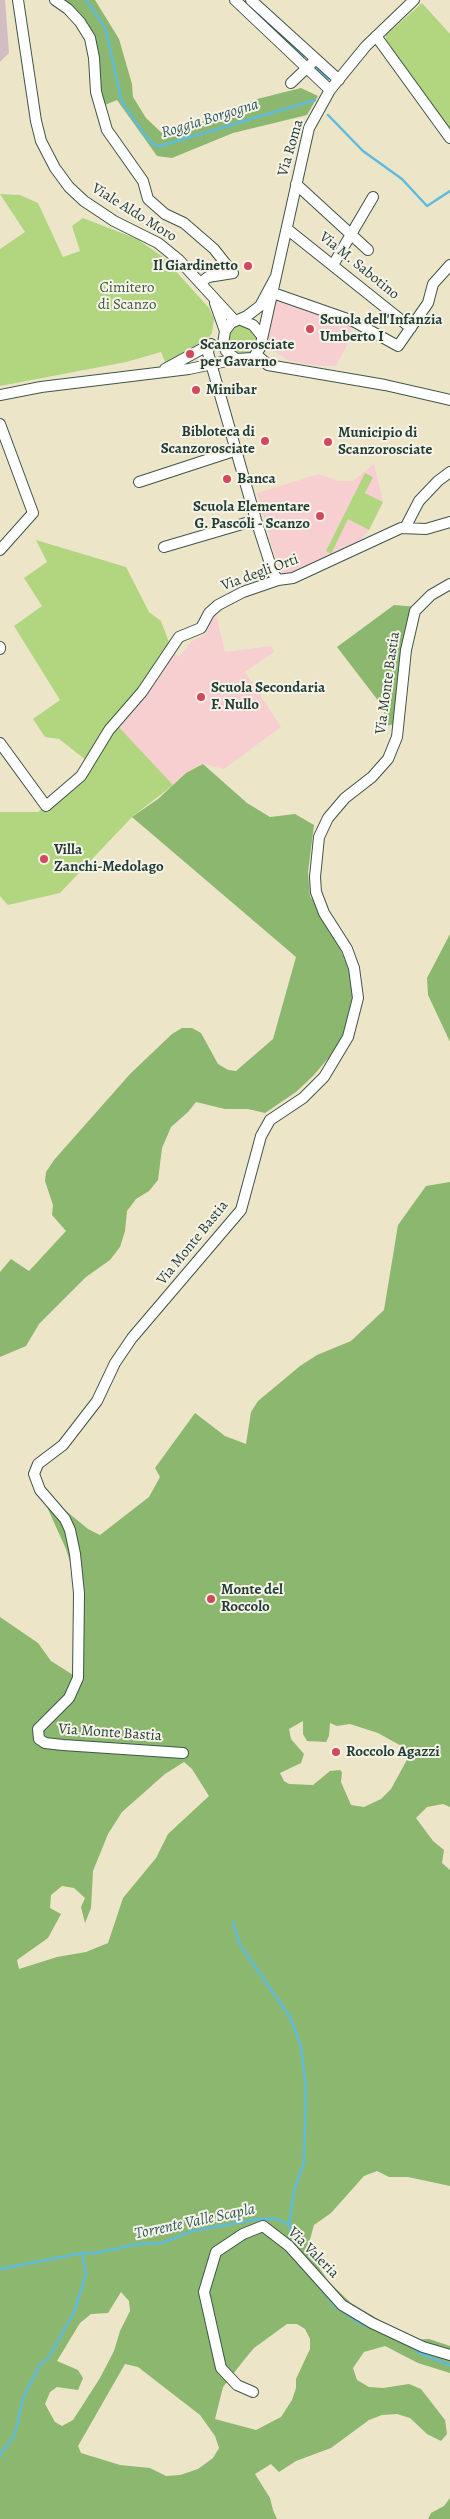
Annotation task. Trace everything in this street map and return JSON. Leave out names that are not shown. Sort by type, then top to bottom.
[{"type":"street","points":[[55,0],[68,9],[90,38],[94,58],[96,92],[107,130],[143,181],[148,199],[165,214],[184,223],[214,249],[234,273],[208,277],[200,283]]},
{"type":"street","points":[[236,0],[330,90]]},
{"type":"street","points":[[251,0],[339,80]]},
{"type":"street","name":"Via Roma","points":[[262,336],[274,293],[275,278],[309,128],[330,90],[376,36],[414,0]]},
{"type":"street","name":"Viale Aldo Moro","points":[[20,3],[36,122],[41,141],[55,168],[69,186],[84,200],[114,221],[158,243],[179,260],[214,300],[238,320]]},
{"type":"street","points":[[376,36],[450,138]]},
{"type":"street","points":[[291,83],[315,58]]},
{"type":"street","points":[[296,184],[368,250]]},
{"type":"street","points":[[333,265],[373,197]]},
{"type":"street","name":"Via M. Sabotino","points":[[287,229],[411,328]]},
{"type":"street","points":[[274,293],[353,321],[398,346],[428,303],[433,284],[450,265]]},
{"type":"street","name":"Via Roma","points":[[238,320],[260,306],[275,278]]},
{"type":"street","name":"Viale Aldo Moro","points":[[214,300],[224,334]]},
{"type":"street","points":[[161,371],[209,346],[238,320],[253,325],[262,336],[257,355]]},
{"type":"street","points":[[224,334],[226,351],[236,359]]},
{"type":"street","points":[[209,346],[212,365],[256,520],[273,573],[278,580]]},
{"type":"street","points":[[0,395],[41,387],[212,365],[236,359],[246,360],[257,355]]},
{"type":"street","points":[[257,355],[268,366],[385,385],[450,400]]},
{"type":"street","points":[[0,424],[33,513],[0,550]]},
{"type":"street","points":[[139,482],[237,450]]},
{"type":"street","points":[[450,472],[438,480],[419,501],[406,526],[426,529],[450,522]]},
{"type":"street","points":[[164,547],[256,520]]},
{"type":"street","name":"Via degli Orti","points":[[0,743],[46,806],[81,776],[109,730],[142,692],[179,637],[201,628],[209,613],[218,605],[243,592],[278,580],[293,578],[406,526]]},
{"type":"street","name":"Via Monte Bastia","points":[[183,1753],[63,1745],[45,1743],[39,1738],[38,1730],[69,1698],[78,1678],[79,1593],[76,1554],[70,1530],[65,1519],[40,1490],[34,1474],[38,1464],[63,1444],[97,1401],[115,1363],[132,1338],[241,1210],[261,1136],[270,1120],[303,1098],[324,1077],[348,1037],[358,998],[356,977],[347,949],[324,913],[316,892],[314,877],[319,837],[328,818],[345,798],[372,777],[388,759],[398,737],[406,650],[415,612],[431,595],[450,584]]},
{"type":"street","name":"Via Valeria","points":[[253,2392],[237,2385],[221,2368],[204,2292],[216,2252],[243,2234],[263,2226],[289,2246],[342,2304],[372,2323],[423,2347],[450,2355]]},
{"type":"shaded area","points":[[0,0],[5,0],[9,53],[0,62]]},
{"type":"shaded area","name":"Scuola dell'Infanzia Umberto I","points":[[278,295],[353,321],[349,341],[336,366],[317,366],[289,361],[274,351],[266,337]]},
{"type":"shaded area","name":"Scuola Elementare G. Pascoli - Scanzo","points":[[374,464],[383,502],[369,530],[354,547],[284,577],[277,564],[257,493],[319,474],[338,481],[353,481]]},
{"type":"shaded area","name":"Scuola Secondaria F. Nullo","points":[[215,610],[225,652],[271,646],[274,652],[245,672],[281,727],[224,769],[203,764],[186,773],[173,785],[115,723],[172,652],[179,657],[192,641],[206,634]]},
{"type":"green space","points":[[55,0],[95,0],[119,39],[132,84],[133,97],[146,118],[164,135],[180,131],[257,99],[301,88],[318,96],[307,115],[233,133],[172,158],[157,156],[117,100],[100,107],[90,38]]},
{"type":"green space","points":[[422,3],[450,34],[450,131],[385,47],[386,35]]},
{"type":"green space","name":"Cimitero di Scanzo","points":[[0,194],[20,195],[38,203],[63,257],[80,251],[72,226],[83,218],[137,239],[163,257],[209,308],[214,319],[212,333],[204,344],[166,364],[161,352],[126,362],[0,386],[0,249],[25,232]]},
{"type":"green space","points":[[242,325],[252,330],[257,340],[252,350],[242,355],[232,350],[227,340],[232,330]]},
{"type":"green space","points":[[365,473],[373,477],[365,493],[383,502],[369,530],[348,519],[331,554],[326,551]]},
{"type":"green space","points":[[36,540],[126,567],[149,612],[161,621],[170,645],[86,760],[59,739],[45,737],[33,719],[60,700],[14,626],[42,606],[24,578],[47,562]]},
{"type":"green space","points":[[394,605],[418,607],[410,651],[404,721],[387,726],[383,707],[337,647]]},
{"type":"green space","points":[[115,723],[173,785],[132,817],[60,893],[8,905],[0,896],[0,812],[38,812],[81,776]]},
{"type":"green space","points":[[203,764],[247,803],[270,817],[295,814],[314,825],[308,872],[310,896],[332,929],[347,965],[353,987],[353,1013],[336,1049],[313,1076],[296,1092],[265,1113],[248,1109],[225,1109],[196,1102],[171,1127],[162,1148],[158,1180],[149,1191],[136,1199],[127,1211],[125,1231],[120,1247],[110,1260],[86,1277],[39,1324],[26,1346],[0,1357],[0,1272],[11,1259],[29,1271],[66,1231],[52,1215],[53,1205],[45,1181],[46,1172],[54,1160],[130,1074],[172,1034],[182,1028],[192,1028],[201,1033],[218,1064],[228,1070],[236,1071],[273,1039],[296,957],[132,817],[158,799],[186,773]]},
{"type":"green space","points":[[450,934],[450,1042],[428,995],[427,978]]},
{"type":"green space","points":[[450,1182],[450,1807],[443,1804],[427,1807],[416,1818],[433,1841],[444,1850],[442,1863],[450,1870],[450,2186],[408,2177],[389,2177],[377,2171],[364,2176],[331,2213],[314,2225],[307,2250],[329,2282],[351,2303],[413,2340],[429,2339],[450,2346],[450,2373],[418,2363],[385,2346],[364,2352],[353,2368],[357,2380],[369,2387],[383,2388],[409,2384],[421,2389],[445,2420],[447,2434],[441,2441],[427,2434],[410,2418],[397,2414],[382,2415],[369,2420],[331,2448],[296,2461],[279,2472],[271,2464],[255,2474],[270,2498],[277,2519],[0,2519],[0,1617],[38,1643],[51,1661],[78,1678],[84,1607],[66,1549],[42,1496],[49,1497],[88,1529],[100,1535],[149,1497],[160,1477],[155,1468],[195,1413],[225,1436],[246,1444],[251,1412],[258,1401],[300,1366],[317,1355],[351,1341],[384,1310],[398,1225],[426,1186]],"holes":[[[303,1721],[303,1734],[307,1741],[326,1742],[329,1736],[330,1723],[337,1726],[350,1724],[378,1733],[405,1748],[409,1756],[391,1789],[381,1799],[364,1807],[351,1805],[341,1782],[342,1772],[340,1770],[330,1771],[313,1785],[289,1784],[284,1781],[280,1773],[301,1763],[304,1754],[291,1739],[289,1729]],[[184,1762],[192,1769],[209,1796],[168,1834],[156,1858],[123,1898],[108,1943],[86,1952],[57,1957],[19,1969],[17,1960],[48,1938],[61,1914],[50,1908],[51,1895],[62,1886],[74,1888],[85,1898],[81,1907],[85,1923],[91,1908],[93,1871],[108,1834],[122,1812],[165,1774]],[[121,2292],[129,2301],[130,2311],[120,2331],[114,2351],[100,2378],[73,2420],[62,2426],[55,2422],[45,2404],[50,2392],[57,2387],[78,2390],[83,2378],[78,2370],[57,2361],[80,2323],[91,2314],[108,2313]],[[287,2324],[297,2324],[305,2329],[310,2339],[310,2349],[296,2379],[296,2388],[292,2400],[281,2417],[256,2430],[215,2419],[223,2387],[254,2348]],[[125,2364],[138,2367],[200,2415],[215,2436],[219,2448],[213,2458],[198,2469],[180,2475],[166,2476],[150,2468],[120,2465],[81,2453],[78,2446]]]},
{"type":"green space","points":[[450,2498],[450,2519],[428,2519],[431,2513],[444,2506]]},
{"type":"waterway","name":"Roggia Borgogna","points":[[86,0],[105,27],[122,102],[146,137],[157,147],[315,100]]},
{"type":"waterway","points":[[260,17],[304,56]]},
{"type":"waterway","points":[[317,69],[328,79]]},
{"type":"waterway","name":"Roggia Borgogna","points":[[328,115],[363,151],[402,179],[427,206],[450,191]]},
{"type":"waterway","points":[[233,1922],[240,1945],[290,2017],[300,2044],[306,2089],[304,2162],[294,2191],[289,2225]]},
{"type":"waterway","name":"Torrente Valle Scapla","points":[[0,2269],[138,2244],[162,2243],[192,2231],[259,2219],[278,2219],[289,2225],[293,2233],[294,2247]]},
{"type":"waterway","points":[[0,2455],[15,2434],[23,2398],[41,2363],[48,2359],[74,2312],[86,2274],[82,2253]]},
{"type":"waterway","name":"Torrente Valle Scapla","points":[[316,2283],[336,2307],[361,2324],[371,2327]]},
{"type":"waterway","name":"Torrente Valle Scapla","points":[[411,2346],[419,2353],[450,2365]]},
{"type":"place","name":"Il Giardinetto","points":[[248,266]]},
{"type":"place","name":"Scuola dell'Infanzia Umberto I","points":[[310,329]]},
{"type":"place","name":"Scanzorosciate per Gavarno","points":[[190,354]]},
{"type":"place","name":"Minibar","points":[[196,390]]},
{"type":"place","name":"Bibloteca di Scanzorosciate","points":[[265,441]]},
{"type":"place","name":"Municipio di Scanzorosciate","points":[[328,442]]},
{"type":"place","name":"Banca","points":[[227,479]]},
{"type":"place","name":"Scuola Elementare G. Pascoli - Scanzo","points":[[320,516]]},
{"type":"place","name":"Scuola Secondaria F. Nullo","points":[[201,697]]},
{"type":"place","name":"Villa Zanchi-Medolago","points":[[44,859]]},
{"type":"place","name":"Monte del Roccolo","points":[[211,1599]]},
{"type":"place","name":"Roccolo Agazzi","points":[[336,1752]]}]
